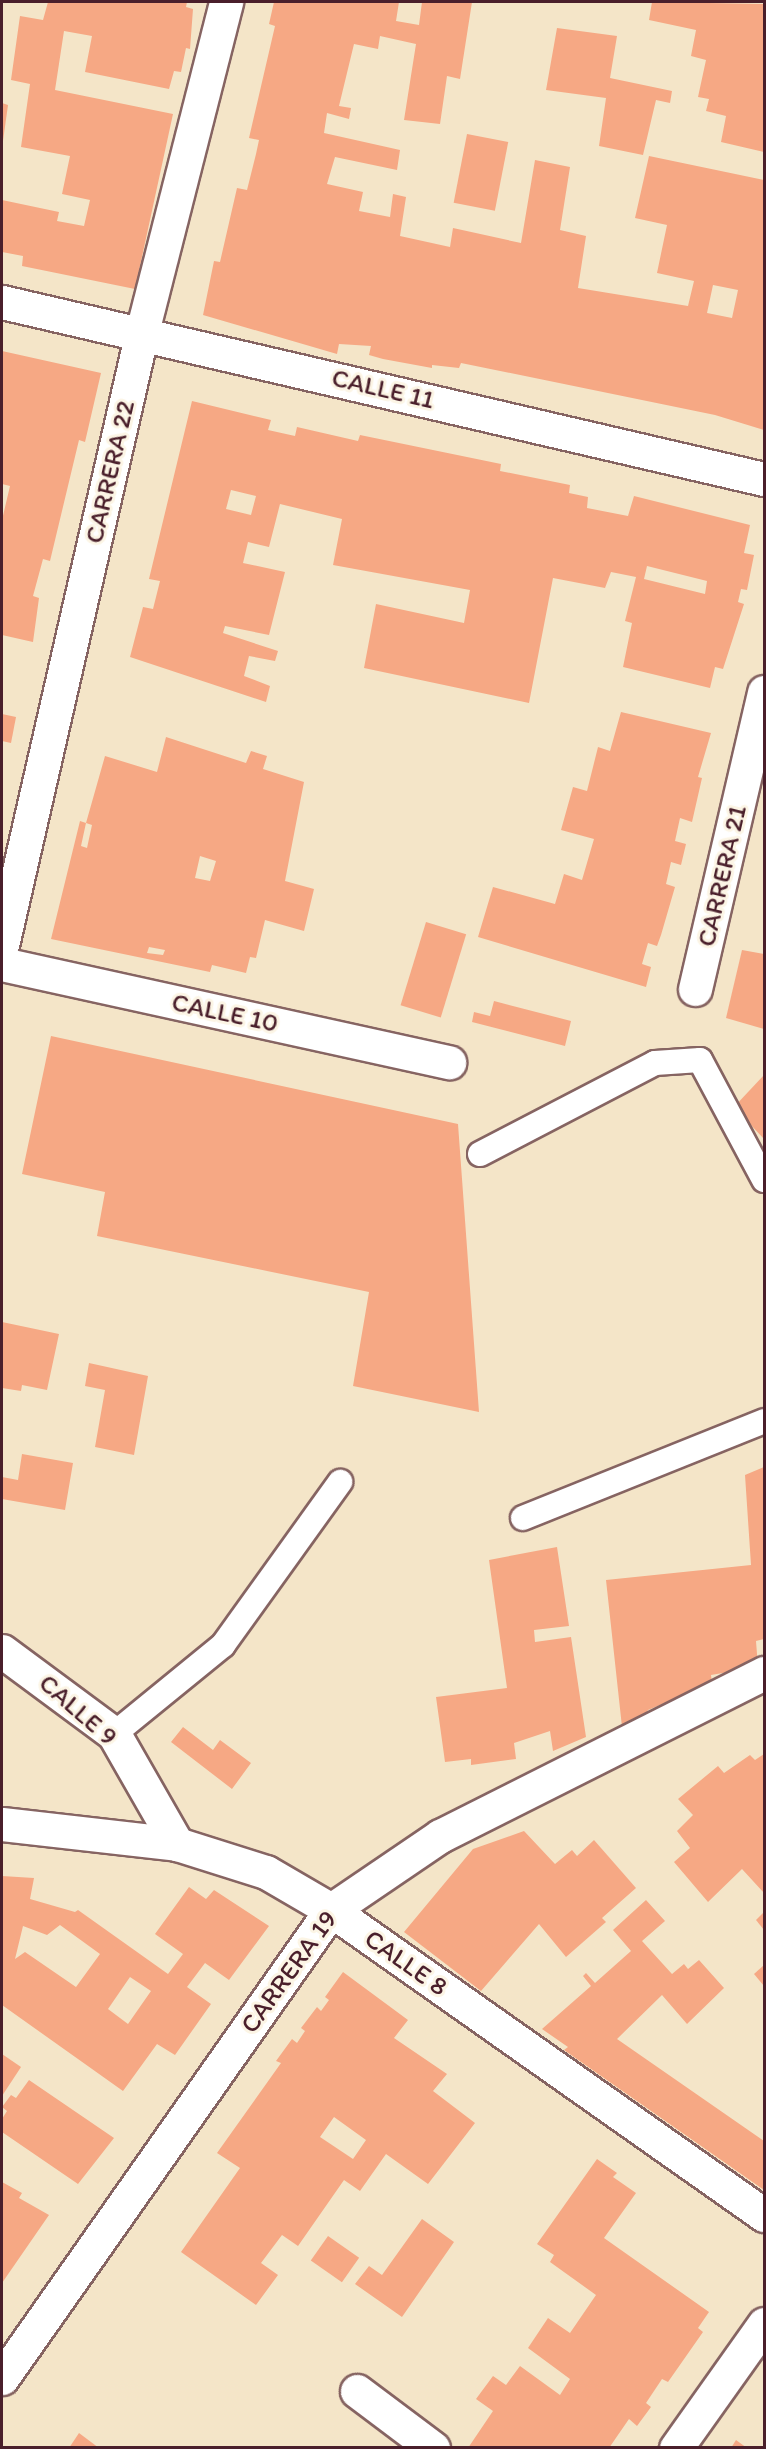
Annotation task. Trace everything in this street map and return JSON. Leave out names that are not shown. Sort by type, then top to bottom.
[{"type":"street","name":"CARRERA 22","points":[[2,945],[142,332],[226,2]]},
{"type":"street","name":"CALLE 11","points":[[2,302],[142,332],[765,479]]},
{"type":"street","name":"CARRERA 21","points":[[695,989],[765,692]]},
{"type":"street","name":"CALLE 10","points":[[2,964],[449,1062]]},
{"type":"street","name":"CALLE 9","points":[[2,1651],[114,1734],[177,1844]]},
{"type":"street","name":"CARRERA 19","points":[[2,2378],[331,1910],[441,1836],[765,1674]]},
{"type":"street","name":"CALLE 8","points":[[2,1824],[177,1844],[266,1872],[331,1910],[765,2215]]},
{"type":"street","points":[[676,2448],[765,2325]]},
{"type":"street","points":[[357,2391],[433,2448]]},
{"type":"lane","points":[[480,1154],[655,1063],[700,1060],[765,1180]]},
{"type":"lane","points":[[523,1518],[765,1420]]},
{"type":"lane","points":[[114,1734],[223,1645],[340,1482]]},
{"type":"building","points":[[48,2],[187,2],[186,7],[193,9],[190,49],[186,48],[181,72],[174,71],[169,89],[85,72],[92,36],[64,31],[55,90],[173,114],[135,289],[22,266],[23,256],[2,252],[2,200],[59,212],[57,221],[84,226],[90,200],[62,194],[70,156],[21,147],[30,84],[11,80],[20,16],[43,20]]},
{"type":"building","points":[[274,2],[399,2],[396,21],[419,25],[422,2],[472,2],[460,79],[447,76],[440,124],[404,120],[416,44],[380,36],[378,49],[354,44],[339,106],[351,108],[349,119],[327,113],[324,133],[400,150],[397,170],[335,157],[327,184],[363,192],[359,211],[390,217],[393,194],[406,197],[400,236],[450,247],[453,228],[521,243],[535,160],[570,167],[560,230],[586,236],[578,288],[688,306],[694,281],[657,273],[667,225],[635,218],[649,156],[764,180],[764,430],[715,415],[461,363],[459,368],[432,365],[432,368],[383,359],[369,355],[371,346],[339,344],[337,354],[203,315],[214,261],[220,262],[237,188],[247,190],[256,154],[259,140],[249,138],[275,26],[269,24]],"holes":[[[713,285],[738,290],[732,318],[707,313]]]},
{"type":"building","points":[[652,2],[764,4],[764,152],[721,142],[726,116],[706,111],[709,99],[698,97],[706,60],[691,56],[696,30],[649,20]]},
{"type":"building","points":[[557,28],[617,36],[610,78],[672,91],[670,103],[656,100],[643,155],[599,146],[606,98],[546,90]]},
{"type":"building","points":[[2,103],[8,105],[3,141],[2,141]]},
{"type":"building","points":[[467,134],[508,142],[495,211],[454,203]]},
{"type":"building","points":[[2,351],[101,373],[85,442],[79,440],[50,561],[43,559],[33,596],[39,598],[33,642],[2,635],[2,520],[10,486],[2,484]]},
{"type":"building","points":[[192,401],[271,420],[268,430],[295,436],[297,427],[358,441],[360,435],[501,464],[500,471],[570,485],[569,493],[588,497],[587,508],[628,516],[634,496],[750,525],[744,553],[754,555],[747,590],[741,589],[738,602],[744,604],[723,669],[715,667],[710,688],[623,667],[632,623],[625,621],[636,577],[611,572],[605,588],[553,578],[529,703],[364,668],[376,604],[464,623],[470,590],[333,565],[342,519],[280,504],[269,547],[248,542],[243,563],[285,572],[269,635],[225,626],[223,633],[278,651],[275,661],[249,656],[244,676],[270,686],[266,702],[130,657],[143,607],[153,609],[160,581],[149,579]],"holes":[[[231,490],[256,496],[251,515],[226,509]],[[647,566],[707,581],[705,594],[644,579]]]},
{"type":"building","points":[[621,712],[711,733],[698,777],[702,778],[692,822],[680,818],[675,841],[686,844],[681,865],[671,862],[666,884],[675,887],[661,935],[657,946],[648,943],[642,964],[651,967],[646,987],[478,937],[493,887],[555,904],[564,874],[582,880],[594,839],[561,830],[573,787],[587,791],[598,747],[610,751]]},
{"type":"building","points":[[2,714],[16,717],[11,743],[2,741]]},
{"type":"building","points":[[166,737],[246,763],[251,751],[267,756],[263,769],[304,782],[285,881],[314,889],[304,931],[265,920],[256,958],[250,957],[246,973],[212,965],[210,972],[51,939],[80,821],[86,823],[105,756],[157,772]],"holes":[[[86,823],[92,825],[87,848],[81,846]],[[200,856],[216,861],[210,881],[195,878]],[[149,947],[165,950],[163,955],[147,953]]]},
{"type":"building","points":[[426,922],[466,934],[441,1017],[401,1005]]},
{"type":"building","points":[[742,950],[764,954],[764,1029],[726,1018]]},
{"type":"building","points":[[494,1001],[571,1021],[565,1046],[472,1022],[474,1012],[490,1016]]},
{"type":"building","points":[[51,1036],[458,1124],[479,1412],[353,1386],[369,1292],[97,1236],[105,1192],[22,1174]]},
{"type":"building","points":[[764,1075],[764,1139],[734,1107]]},
{"type":"building","points":[[2,1322],[59,1334],[47,1390],[22,1385],[21,1391],[2,1388]]},
{"type":"building","points":[[89,1363],[148,1376],[134,1455],[95,1447],[105,1390],[85,1386]]},
{"type":"building","points":[[22,1454],[73,1463],[65,1510],[2,1499],[2,1477],[18,1480]]},
{"type":"building","points":[[764,1467],[764,1639],[756,1641],[758,1667],[711,1675],[712,1683],[648,1710],[644,1717],[622,1727],[606,1580],[751,1565],[745,1475]]},
{"type":"building","points":[[557,1547],[569,1626],[534,1630],[535,1642],[571,1637],[586,1737],[553,1751],[550,1731],[514,1743],[516,1759],[471,1765],[471,1759],[445,1762],[436,1697],[507,1688],[489,1560]]},
{"type":"building","points":[[183,1727],[213,1750],[220,1740],[251,1763],[232,1789],[171,1742]]},
{"type":"building","points":[[764,1754],[764,1893],[742,1869],[708,1902],[674,1862],[690,1848],[677,1831],[693,1815],[678,1799],[718,1766],[724,1773],[750,1755],[755,1760]]},
{"type":"building","points":[[524,1831],[555,1864],[572,1850],[577,1856],[594,1840],[636,1888],[602,1918],[606,1922],[566,1957],[539,1924],[481,1991],[404,1932],[473,1849]]},
{"type":"building","points":[[2,1876],[34,1878],[30,1899],[75,1912],[78,1910],[168,1974],[183,1954],[155,1934],[189,1887],[206,1899],[214,1890],[269,1926],[229,1980],[205,1963],[187,1987],[211,2004],[175,2055],[157,2044],[123,2091],[2,2005]],"holes":[[[60,1925],[100,1954],[76,1987],[25,1952],[15,1959],[23,1926],[47,1935]],[[130,1977],[151,1991],[128,2024],[108,2009]]]},
{"type":"building","points":[[646,1900],[665,1921],[642,1941],[672,1974],[684,1964],[688,1969],[699,1960],[724,1988],[687,2024],[662,1995],[617,2039],[764,2141],[764,2190],[564,2050],[568,2047],[542,2029],[591,1986],[583,1976],[586,1973],[595,1983],[631,1951],[613,1930]]},
{"type":"building","points":[[764,1912],[764,1930],[756,1920]]},
{"type":"building","points":[[764,1965],[764,1986],[754,1974]]},
{"type":"building","points":[[343,1972],[408,2020],[394,2038],[447,2074],[433,2091],[475,2123],[428,2184],[386,2154],[360,2191],[344,2180],[298,2246],[282,2235],[261,2263],[278,2275],[256,2305],[181,2252],[240,2168],[217,2153],[281,2063],[276,2061],[292,2039],[297,2043],[305,2031],[301,2028],[317,2007],[321,2011],[329,2000],[325,1997]],"holes":[[[334,2117],[366,2140],[353,2159],[320,2137]]]},
{"type":"building","points":[[2,2054],[21,2067],[2,2096]]},
{"type":"building","points":[[29,2080],[114,2138],[78,2184],[2,2132],[2,2119],[7,2111],[2,2107],[11,2095],[16,2098]]},
{"type":"building","points":[[597,2159],[617,2173],[613,2177],[636,2193],[604,2238],[709,2312],[698,2328],[703,2332],[668,2382],[662,2379],[646,2403],[651,2407],[637,2426],[629,2419],[609,2448],[468,2448],[493,2411],[476,2399],[493,2376],[506,2385],[520,2366],[560,2395],[570,2379],[528,2348],[548,2318],[570,2333],[596,2295],[550,2262],[554,2255],[537,2244]]},
{"type":"building","points":[[2,2182],[22,2193],[19,2198],[49,2215],[2,2283]]},
{"type":"building","points":[[422,2219],[454,2242],[402,2317],[355,2284],[369,2266],[382,2275]]},
{"type":"building","points":[[328,2236],[359,2258],[342,2282],[311,2261]]},
{"type":"building","points":[[79,2433],[99,2448],[69,2448]]},
{"type":"building","points":[[736,2440],[747,2448],[731,2448]]}]
